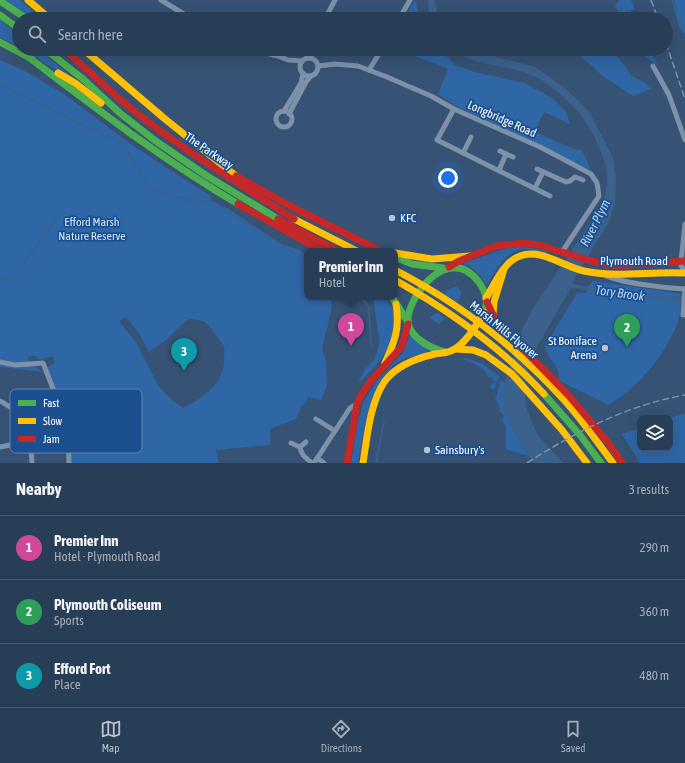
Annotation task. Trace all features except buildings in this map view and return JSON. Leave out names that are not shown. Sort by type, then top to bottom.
[{"type":"main road","points":[[28,0],[42,12]]},
{"type":"main road","points":[[0,1],[16,12]]},
{"type":"main road","points":[[0,15],[12,23]]},
{"type":"main road","points":[[0,42],[12,48]]},
{"type":"main road","points":[[27,56],[75,83],[108,108],[134,124]]},
{"type":"main road","points":[[27,56],[125,130],[196,179],[317,248]]},
{"type":"main road","name":"The Parkway","points":[[54,56],[134,124],[180,159],[296,230],[332,248]]},
{"type":"main road","name":"The Parkway","points":[[72,56],[149,122],[205,162],[301,223],[351,248]]},
{"type":"main road","points":[[91,56],[165,119],[236,176]]},
{"type":"main road","points":[[96,77],[184,144],[236,176],[296,209],[375,248]]},
{"type":"main road","points":[[349,235],[382,248]]},
{"type":"main road","name":"Plymouth Road","points":[[446,267],[496,246],[513,243],[535,244],[587,260],[615,266],[659,264],[683,261]]},
{"type":"main road","points":[[398,253],[418,258],[430,259],[470,256]]},
{"type":"main road","name":"Plymouth Road","points":[[487,300],[504,270],[514,259],[518,256],[529,254],[542,256],[584,271],[685,272]]},
{"type":"main road","points":[[398,259],[412,264],[462,270],[474,276],[482,287],[496,321],[570,397],[609,444],[622,463]]},
{"type":"main road","points":[[347,463],[357,404],[361,395],[385,363],[402,346],[411,307],[428,280],[437,271],[446,267]]},
{"type":"main road","points":[[493,314],[494,302],[504,270]]},
{"type":"main road","name":"Marsh Mills Flyover","points":[[398,272],[453,303],[510,346],[565,401],[590,431],[613,463]]},
{"type":"main road","name":"Marsh Mills Flyover","points":[[398,282],[447,311],[504,354],[550,398],[601,463]]},
{"type":"main road","points":[[394,300],[414,334],[421,342],[437,350],[445,352]]},
{"type":"main road","points":[[455,349],[471,332],[481,317],[487,300]]},
{"type":"main road","points":[[385,363],[397,336],[398,320],[396,304]]},
{"type":"main road","points":[[362,463],[372,416],[385,382],[394,371],[403,366],[430,355],[455,349],[477,351],[496,361],[512,374],[539,402],[587,463]]},
{"type":"street","points":[[161,0],[181,12]]},
{"type":"street","points":[[328,12],[335,0]]},
{"type":"street","points":[[403,12],[410,0]]},
{"type":"street","points":[[278,56],[288,60],[311,76]]},
{"type":"street","points":[[369,70],[378,56]]},
{"type":"street","points":[[288,60],[302,61],[310,58],[315,61],[318,66],[316,72],[303,87],[287,113],[301,83],[302,61]]},
{"type":"street","name":"Longbridge Road","points":[[318,66],[347,64],[369,70],[431,96],[454,109],[540,147],[591,174],[597,183],[599,196],[565,253]]},
{"type":"street","points":[[653,66],[670,95],[685,140]]},
{"type":"street","points":[[454,109],[437,140],[550,196]]},
{"type":"street","points":[[463,153],[471,137]]},
{"type":"street","points":[[500,151],[513,157]]},
{"type":"street","points":[[499,170],[506,154]]},
{"type":"street","points":[[537,169],[566,182],[570,181],[574,177],[583,180]]},
{"type":"street","points":[[534,188],[543,172]]},
{"type":"street","points":[[685,224],[683,261],[681,266],[685,272]]},
{"type":"street","points":[[601,272],[608,277],[616,279],[684,291],[683,315]]},
{"type":"street","points":[[0,362],[15,365],[43,363],[53,389]]},
{"type":"street","points":[[0,401],[10,407]]},
{"type":"street","points":[[314,461],[350,408],[357,404]]},
{"type":"street","points":[[316,419],[320,425],[335,431]]},
{"type":"street","points":[[300,447],[306,442]]},
{"type":"street","points":[[291,443],[300,447]]},
{"type":"street","points":[[0,447],[10,445]]},
{"type":"street","points":[[300,447],[300,452],[302,455],[314,461],[324,463]]},
{"type":"street","points":[[31,453],[32,463]]},
{"type":"street","points":[[69,453],[69,463]]},
{"type":"green space","points":[[0,0],[20,0],[34,12],[18,12]]},
{"type":"green space","points":[[415,0],[418,12],[408,12]]},
{"type":"green space","points":[[619,0],[631,0],[635,9],[631,10],[631,12],[618,12],[615,6]]},
{"type":"green space","points":[[674,0],[685,0],[685,34],[679,27]]},
{"type":"green space","points":[[0,20],[12,29],[12,43],[0,37]]},
{"type":"green space","points":[[33,56],[46,56],[78,82],[77,83]]},
{"type":"green space","points":[[415,56],[446,56],[455,65],[475,72],[524,83],[551,97],[566,112],[570,124],[544,112],[535,132],[574,149],[582,150],[591,170],[456,106],[438,94],[448,69]]},
{"type":"green space","points":[[580,56],[617,56],[632,76],[645,83],[651,89],[633,96],[604,77]]},
{"type":"green space","points":[[645,56],[652,56],[658,65]]},
{"type":"green space","name":"Efford Marsh Nature Reserve","points":[[0,60],[23,70],[64,94],[132,145],[212,197],[210,200],[229,209],[281,244],[298,249],[304,254],[304,300],[331,300],[332,307],[322,349],[326,361],[327,385],[321,400],[309,397],[301,408],[296,419],[270,429],[270,445],[216,450],[219,463],[70,463],[70,453],[142,453],[142,389],[55,389],[47,368],[54,363],[53,356],[38,359],[36,356],[28,356],[29,360],[42,372],[0,367]],"holes":[[[126,317],[140,335],[149,352],[165,341],[188,319],[199,320],[206,323],[211,328],[223,345],[224,365],[221,374],[212,388],[199,399],[183,408],[172,400],[159,387],[136,342],[119,321]]]},
{"type":"green space","points":[[517,247],[548,251],[546,255],[528,249],[514,252],[498,266],[487,285],[474,270],[463,265],[464,263],[504,249]]},
{"type":"green space","name":"St Boniface Arena","points":[[592,281],[681,294],[679,318],[668,344],[641,379],[619,398],[608,405],[558,380],[559,375],[557,367],[546,351],[545,346],[577,293],[586,293]]},
{"type":"green space","points":[[457,287],[461,291],[461,297],[457,302],[444,294],[446,291]]},
{"type":"green space","points":[[373,300],[386,300],[393,310],[395,319],[395,329],[392,339],[381,359],[360,382],[359,380],[367,367],[374,360],[379,346]]},
{"type":"green space","points":[[437,313],[445,318],[439,324],[430,317]]},
{"type":"green space","points":[[410,334],[430,350],[398,362],[388,370],[380,381],[369,408],[358,463],[351,463],[358,421],[364,401],[375,383],[404,351]]},
{"type":"green space","points":[[465,358],[481,363],[500,377],[496,382],[492,378],[488,377],[484,370],[463,359]]},
{"type":"green space","points":[[500,380],[505,383],[505,404],[509,421],[528,456],[506,449],[506,428],[502,419],[504,417],[502,412],[499,410],[501,409],[495,399],[498,393]]},
{"type":"green space","points":[[496,382],[495,389],[490,388],[490,385]]},
{"type":"green space","points":[[685,413],[685,463],[640,463],[622,434],[637,429],[637,451],[673,451],[673,417]]},
{"type":"water","points":[[428,0],[435,0],[437,12],[429,12]]},
{"type":"water","name":"River Plym","points":[[462,56],[493,56],[535,67],[565,88],[589,111],[613,158],[616,179],[615,204],[608,224],[574,279],[573,284],[645,296],[685,296],[685,303],[571,288],[538,345],[528,368],[525,395],[527,410],[537,434],[563,463],[534,463],[528,456],[512,428],[504,409],[503,395],[505,381],[523,327],[534,307],[603,203],[607,179],[606,169],[601,152],[584,119],[556,90],[529,74]]},
{"type":"waterway","points":[[672,0],[678,19],[685,29]]},
{"type":"waterway","points":[[0,85],[119,141],[131,156],[134,164],[150,188],[191,201],[202,201],[217,204],[304,259]]},
{"type":"waterway","points":[[0,280],[12,277],[17,272],[56,220]]},
{"type":"waterway","points":[[363,300],[369,307],[371,345]]},
{"type":"waterway","points":[[376,463],[384,421]]},
{"type":"railway","points":[[651,0],[655,12]]},
{"type":"railway","points":[[670,56],[685,99]]},
{"type":"railway","points":[[527,463],[583,430],[603,421],[643,405],[685,395]]},
{"type":"traffic: fast","points":[[0,1],[16,12]]},
{"type":"traffic: fast","points":[[0,15],[12,24]]},
{"type":"traffic: fast","points":[[0,42],[12,48]]},
{"type":"traffic: fast","points":[[26,56],[32,59]]},
{"type":"traffic: fast","points":[[27,56],[157,152],[238,204]]},
{"type":"traffic: fast","points":[[54,56],[83,79],[121,114],[157,142],[207,176],[278,219]]},
{"type":"traffic: fast","points":[[398,258],[412,264],[443,268]]},
{"type":"traffic: fast","points":[[445,352],[422,342],[413,334],[408,323],[413,302],[426,283],[442,271],[451,268],[460,268],[469,273],[478,281],[485,292],[486,308],[484,312]]},
{"type":"traffic: fast","points":[[394,300],[408,322]]},
{"type":"traffic: fast","points":[[544,394],[580,435],[601,463]]},
{"type":"traffic: slow","points":[[28,0],[42,12]]},
{"type":"traffic: slow","points":[[91,56],[165,119],[236,176]]},
{"type":"traffic: slow","points":[[58,73],[75,83],[101,103]]},
{"type":"traffic: slow","points":[[294,219],[351,248]]},
{"type":"traffic: slow","points":[[398,253],[432,259],[470,256]]},
{"type":"traffic: slow","points":[[486,298],[504,268],[514,259],[528,254],[544,256],[576,269],[596,273],[685,273]]},
{"type":"traffic: slow","points":[[493,314],[494,302],[504,269]]},
{"type":"traffic: slow","points":[[398,272],[442,297],[464,312],[527,362],[571,408],[613,463]]},
{"type":"traffic: slow","points":[[398,282],[435,304],[474,331],[528,377],[544,394]]},
{"type":"traffic: slow","points":[[385,363],[392,348],[396,334],[396,304]]},
{"type":"traffic: slow","points":[[363,463],[373,410],[376,399],[385,381],[401,366],[414,360],[449,352],[458,347],[471,333],[484,312]]},
{"type":"traffic: slow","points":[[455,349],[473,350],[486,355],[512,374],[562,430],[587,463]]},
{"type":"traffic: jam","points":[[72,56],[147,121],[209,165],[294,219]]},
{"type":"traffic: jam","points":[[236,176],[296,209],[375,248]]},
{"type":"traffic: jam","points":[[238,204],[317,248]]},
{"type":"traffic: jam","points":[[278,219],[332,248]]},
{"type":"traffic: jam","points":[[449,267],[459,261],[496,246],[523,243],[539,245],[587,260],[615,266],[685,261]]},
{"type":"traffic: jam","points":[[487,302],[496,321],[570,397],[609,444],[622,463]]},
{"type":"traffic: jam","points":[[347,463],[357,404],[370,382],[402,346],[408,324]]},
{"type":"place","name":"KFC","points":[[392,218]]},
{"type":"place","name":"Premier Inn","points":[[351,346]]},
{"type":"place","name":"Plymouth Coliseum","points":[[627,347]]},
{"type":"place","name":"St Boniface Arena","points":[[605,348]]},
{"type":"place","name":"Efford Fort","points":[[184,371]]},
{"type":"place","name":"Sainsbury's","points":[[427,450]]},
{"type":"water label","name":"Tory Brook","points":[[620,293]]}]
